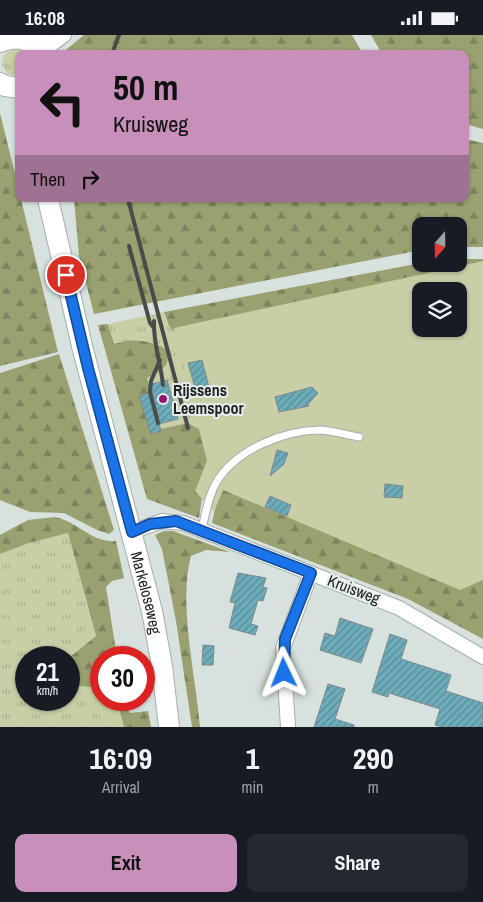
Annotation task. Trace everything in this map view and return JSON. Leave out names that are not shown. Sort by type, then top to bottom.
[{"type":"main road","points":[[6,38],[18,37],[40,46]]},
{"type":"main road","points":[[0,83],[15,87]]},
{"type":"main road","name":"Markeloseweg","points":[[49,202],[83,350],[154,621],[162,666],[169,727]]},
{"type":"street","points":[[40,46],[64,35]]},
{"type":"street","name":"Kruisweg","points":[[132,532],[150,524],[168,521],[202,530],[399,607],[483,657]]},
{"type":"street","points":[[288,727],[283,648],[311,573]]},
{"type":"lane","points":[[202,530],[216,482],[229,468],[256,446],[282,435],[321,430],[359,437]]},
{"type":"green space","points":[[84,35],[352,35],[361,50],[66,50]]},
{"type":"green space","points":[[371,35],[483,35],[483,129],[469,125],[469,50],[380,50]]},
{"type":"green space","points":[[13,49],[20,50],[15,50],[15,75],[8,74],[2,65],[4,55]]},
{"type":"green space","points":[[0,113],[15,174],[15,202],[22,202],[58,352],[0,366]]},
{"type":"green space","points":[[469,140],[483,143],[483,247],[468,247],[468,217],[412,217],[412,252],[94,314],[79,256],[74,202],[469,202]]},
{"type":"green space","points":[[468,259],[483,259],[483,262],[468,266]]},
{"type":"green space","points":[[483,261],[483,580],[460,590],[223,490],[214,512],[195,491],[207,461],[174,328],[428,273],[468,273],[468,264]]},
{"type":"green space","points":[[412,265],[412,273],[439,273],[180,337],[169,326],[164,312]]},
{"type":"green space","points":[[164,312],[167,323],[180,337],[225,459],[188,423],[161,430],[147,377],[156,374],[122,341],[114,344],[108,324]]},
{"type":"green space","points":[[108,324],[114,344],[140,341],[166,349],[168,359],[166,364],[161,370],[147,378],[161,429],[188,423],[202,431],[208,458],[199,518],[147,499],[98,325]]},
{"type":"green space","points":[[59,354],[114,530],[109,534],[64,513],[30,512],[0,500],[0,373]]},
{"type":"green space","points":[[275,448],[483,533],[483,639],[408,599],[212,523],[219,492]]},
{"type":"green space","points":[[55,517],[71,523],[99,539],[116,541],[124,578],[112,581],[106,587],[115,646],[90,646],[90,687],[80,686],[80,649],[96,636],[68,533],[29,543],[0,554],[0,535],[28,520]]},
{"type":"green space","points":[[164,531],[173,531],[230,552],[206,550],[191,556],[187,575],[187,618],[200,727],[192,727],[176,621],[162,549],[155,535]]},
{"type":"green space","points":[[68,533],[96,637],[80,651],[80,646],[15,646],[15,711],[80,711],[80,683],[90,687],[90,711],[120,711],[124,727],[0,727],[0,554],[29,543]]},
{"type":"green space","points":[[120,711],[129,711],[130,713],[148,711],[151,727],[124,727]]},
{"type":"building","points":[[202,360],[210,391],[197,395],[188,363]]},
{"type":"building","points":[[167,380],[178,419],[159,424],[161,431],[151,434],[139,396],[150,393],[148,385]]},
{"type":"building","points":[[312,387],[318,393],[308,404],[309,406],[279,412],[275,397]]},
{"type":"building","points":[[277,450],[288,453],[284,464],[270,476]]},
{"type":"building","points":[[385,484],[403,486],[402,498],[384,497]]},
{"type":"building","points":[[270,496],[291,505],[287,516],[265,507]]},
{"type":"building","points":[[238,573],[266,578],[263,587],[267,588],[263,601],[258,600],[251,624],[258,626],[255,635],[229,628],[235,603],[230,602]]},
{"type":"building","points":[[340,618],[373,629],[361,663],[320,650],[325,633],[335,636]]},
{"type":"building","points":[[390,634],[407,640],[401,659],[451,675],[446,691],[483,703],[483,727],[441,727],[435,725],[440,709],[389,693],[388,697],[372,692]]},
{"type":"building","points":[[203,645],[214,646],[213,665],[202,665]]},
{"type":"building","points":[[328,684],[345,689],[335,719],[354,725],[354,727],[314,727]]},
{"type":"railway","points":[[113,50],[119,35]]},
{"type":"railway","points":[[129,202],[188,428]]},
{"type":"railway","points":[[129,246],[150,323],[154,328]]},
{"type":"railway","points":[[154,321],[163,385]]},
{"type":"railway","points":[[158,423],[150,392],[151,381],[160,360]]},
{"type":"place","name":"Rijssens Leemspoor","points":[[163,399]]},
{"type":"route","points":[[66,275],[88,368],[132,532],[162,521],[176,521],[311,573],[285,639],[283,648],[284,673]]}]
